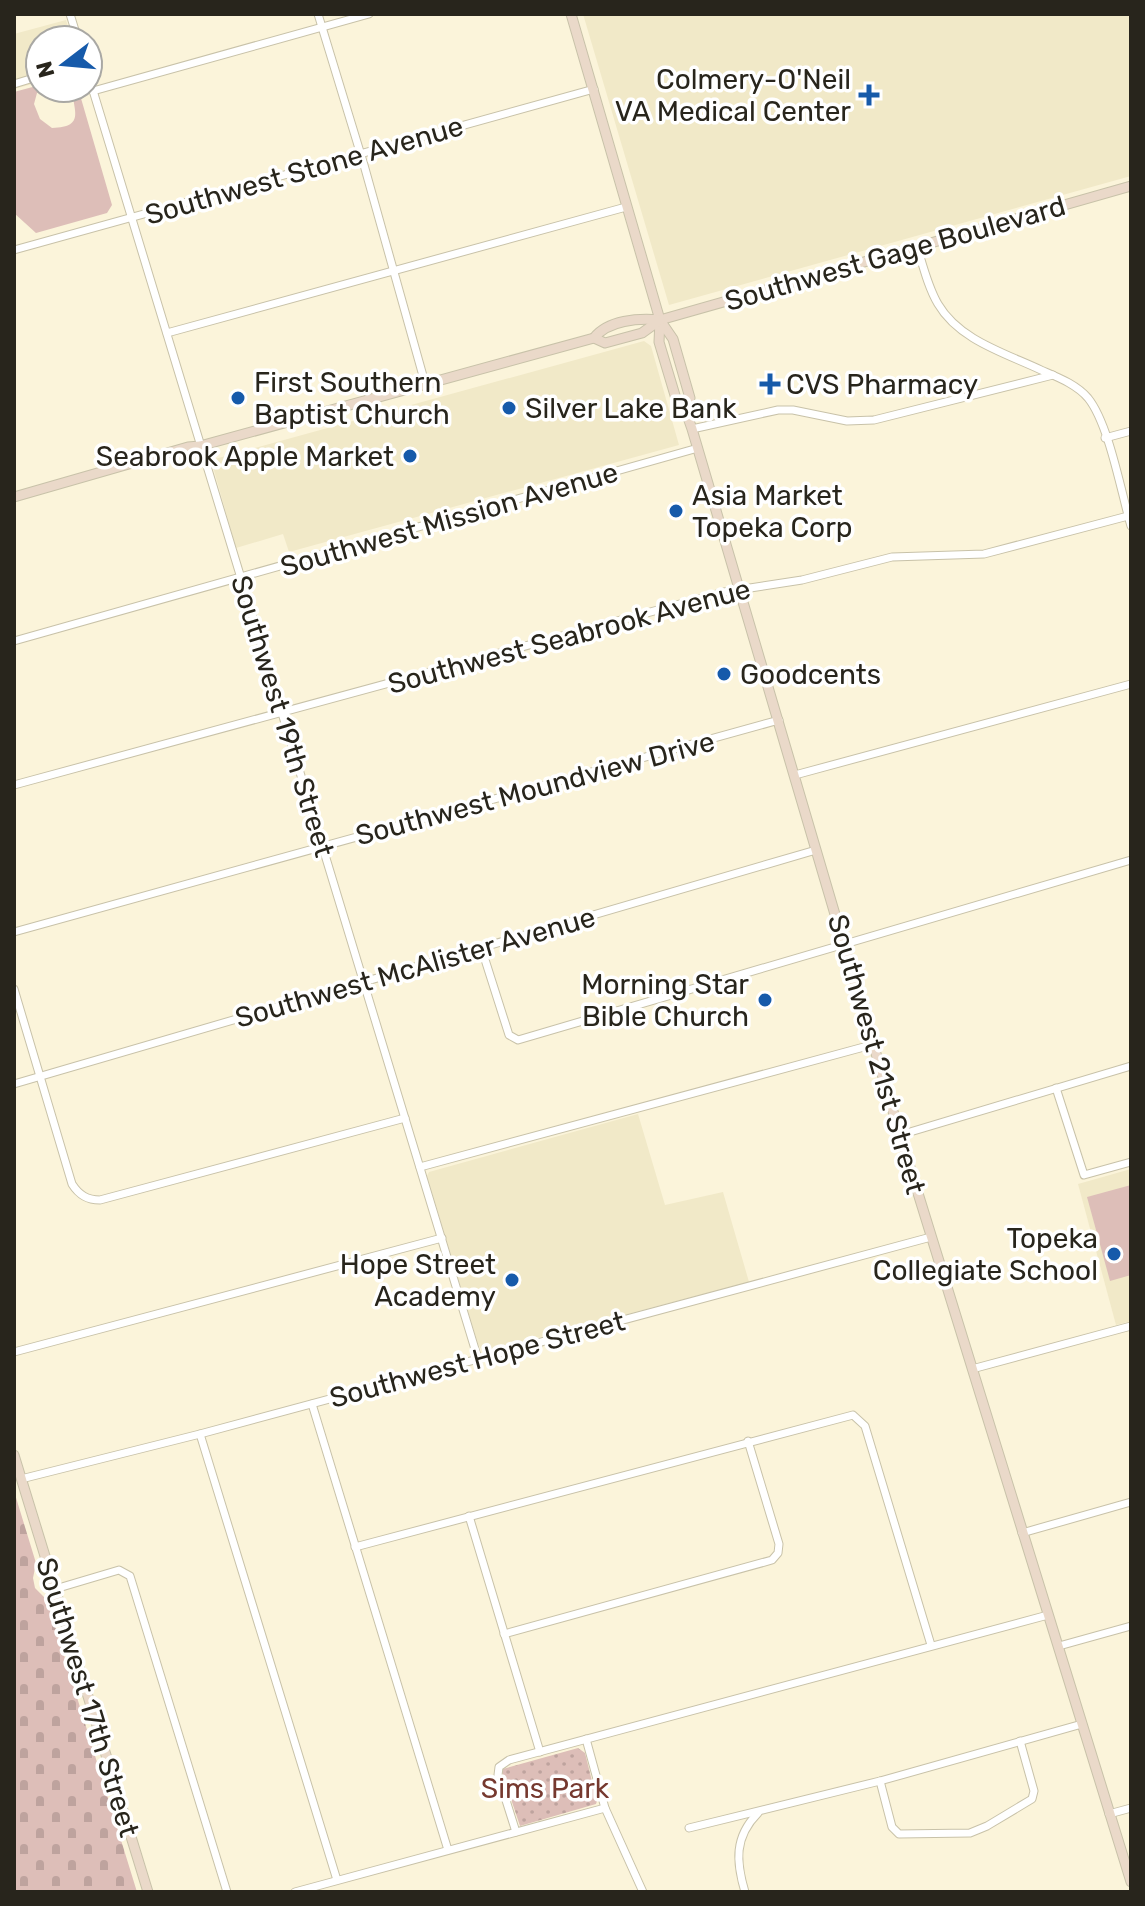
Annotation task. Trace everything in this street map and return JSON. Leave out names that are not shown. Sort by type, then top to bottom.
[{"type":"main road","name":"Southwest 21st Street","points":[[571,14],[660,320],[659,342],[677,402],[685,409],[692,429],[741,588],[900,1135],[1131,1882]]},
{"type":"main road","name":"Southwest Gage Boulevard","points":[[14,497],[594,338],[605,343],[642,333],[660,320],[1131,186]]},
{"type":"main road","name":"Southwest 17th Street","points":[[14,1455],[148,1892]]},
{"type":"street","points":[[318,14],[425,383]]},
{"type":"street","points":[[104,88],[369,14]]},
{"type":"street","name":"Southwest Stone Avenue","points":[[14,250],[594,89]]},
{"type":"street","name":"Southwest 19th Street","points":[[97,104],[478,1359]]},
{"type":"street","points":[[167,333],[626,207]]},
{"type":"street","points":[[917,246],[930,288],[952,322],[967,334],[1077,388],[1087,398],[1095,409],[1105,438],[1131,526]]},
{"type":"street","points":[[692,429],[778,410],[847,421],[874,420],[1053,375]]},
{"type":"street","points":[[1105,438],[1131,431]]},
{"type":"street","name":"Southwest Mission Avenue","points":[[14,641],[698,448]]},
{"type":"street","name":"Southwest Seabrook Avenue","points":[[14,785],[741,588],[788,583],[892,557],[967,556],[1000,551],[1128,516]]},
{"type":"street","points":[[795,775],[1131,684]]},
{"type":"street","name":"Southwest Moundview Drive","points":[[14,932],[779,720]]},
{"type":"street","name":"Southwest McAlister Avenue","points":[[14,1084],[816,850]]},
{"type":"street","points":[[481,947],[511,1038],[520,1040],[1131,860]]},
{"type":"street","points":[[14,989],[74,1187],[88,1199],[100,1200],[405,1118]]},
{"type":"street","points":[[420,1167],[875,1044]]},
{"type":"street","points":[[900,1135],[1131,1066]]},
{"type":"street","points":[[1056,1088],[1084,1175],[1131,1162]]},
{"type":"street","name":"Southwest Hope Street","points":[[21,1479],[200,1434],[931,1237]]},
{"type":"street","points":[[14,1352],[442,1238]]},
{"type":"street","points":[[972,1369],[1130,1329]]},
{"type":"street","points":[[312,1404],[448,1850]]},
{"type":"street","points":[[355,1547],[850,1414],[863,1421],[931,1645]]},
{"type":"street","points":[[200,1434],[337,1880]]},
{"type":"street","points":[[504,1634],[767,1563],[776,1555],[779,1544],[748,1441]]},
{"type":"street","points":[[1022,1533],[1131,1502]]},
{"type":"street","points":[[469,1516],[540,1752]]},
{"type":"street","points":[[55,1589],[119,1570],[130,1576],[227,1892]]},
{"type":"street","points":[[516,1832],[498,1771],[502,1763],[1048,1615]]},
{"type":"street","points":[[1059,1646],[1131,1626]]},
{"type":"street","points":[[689,1828],[880,1781],[1082,1724]]},
{"type":"street","points":[[586,1739],[605,1808],[643,1892]]},
{"type":"street","points":[[880,1781],[892,1827],[899,1834],[970,1833],[1032,1799],[1034,1791],[1020,1741]]},
{"type":"street","points":[[295,1892],[605,1808]]},
{"type":"street","points":[[1109,1814],[1131,1808]]},
{"type":"street","points":[[745,1892],[738,1868],[739,1845],[749,1823],[760,1811]]},
{"type":"shaded area","name":"Colmery-O'Neil VA Medical Center","points":[[583,14],[1131,14],[1131,176],[669,305]]},
{"type":"shaded area","points":[[24,31],[24,86],[14,89],[14,34]]},
{"type":"shaded area","points":[[644,341],[651,346],[679,445],[289,552],[283,534],[236,548],[211,460]]},
{"type":"shaded area","points":[[638,1114],[665,1205],[723,1192],[749,1282],[483,1352],[427,1176],[429,1172]]},
{"type":"shaded area","name":"Topeka Collegiate School","points":[[1131,1169],[1131,1321],[1116,1325],[1078,1184]]},
{"type":"green space","points":[[24,89],[24,104],[34,104],[40,119],[52,128],[70,124],[75,115],[74,104],[83,104],[112,205],[107,213],[36,233],[14,213],[14,92]]},
{"type":"green space","points":[[1131,1185],[1131,1275],[1110,1281],[1087,1197]]},
{"type":"green space","points":[[14,1491],[36,1563],[35,1588],[47,1600],[137,1892],[14,1892]]},
{"type":"green space","name":"Sims Park","points":[[578,1748],[585,1753],[596,1804],[520,1826],[503,1769]]},
{"type":"place","name":"Colmery-O'Neil VA Medical Center","points":[[869,95]]},
{"type":"place","name":"CVS Pharmacy","points":[[770,384]]},
{"type":"place","name":"First Southern Baptist Church","points":[[238,398]]},
{"type":"place","name":"Silver Lake Bank","points":[[509,408]]},
{"type":"place","name":"Seabrook Apple Market","points":[[410,456]]},
{"type":"place","name":"Asia Market Topeka Corp","points":[[676,511]]},
{"type":"place","name":"Goodcents","points":[[724,674]]},
{"type":"place","name":"Morning Star Bible Church","points":[[765,1000]]},
{"type":"place","name":"Topeka Collegiate School","points":[[1114,1254]]},
{"type":"place","name":"Hope Street Academy","points":[[512,1280]]}]
